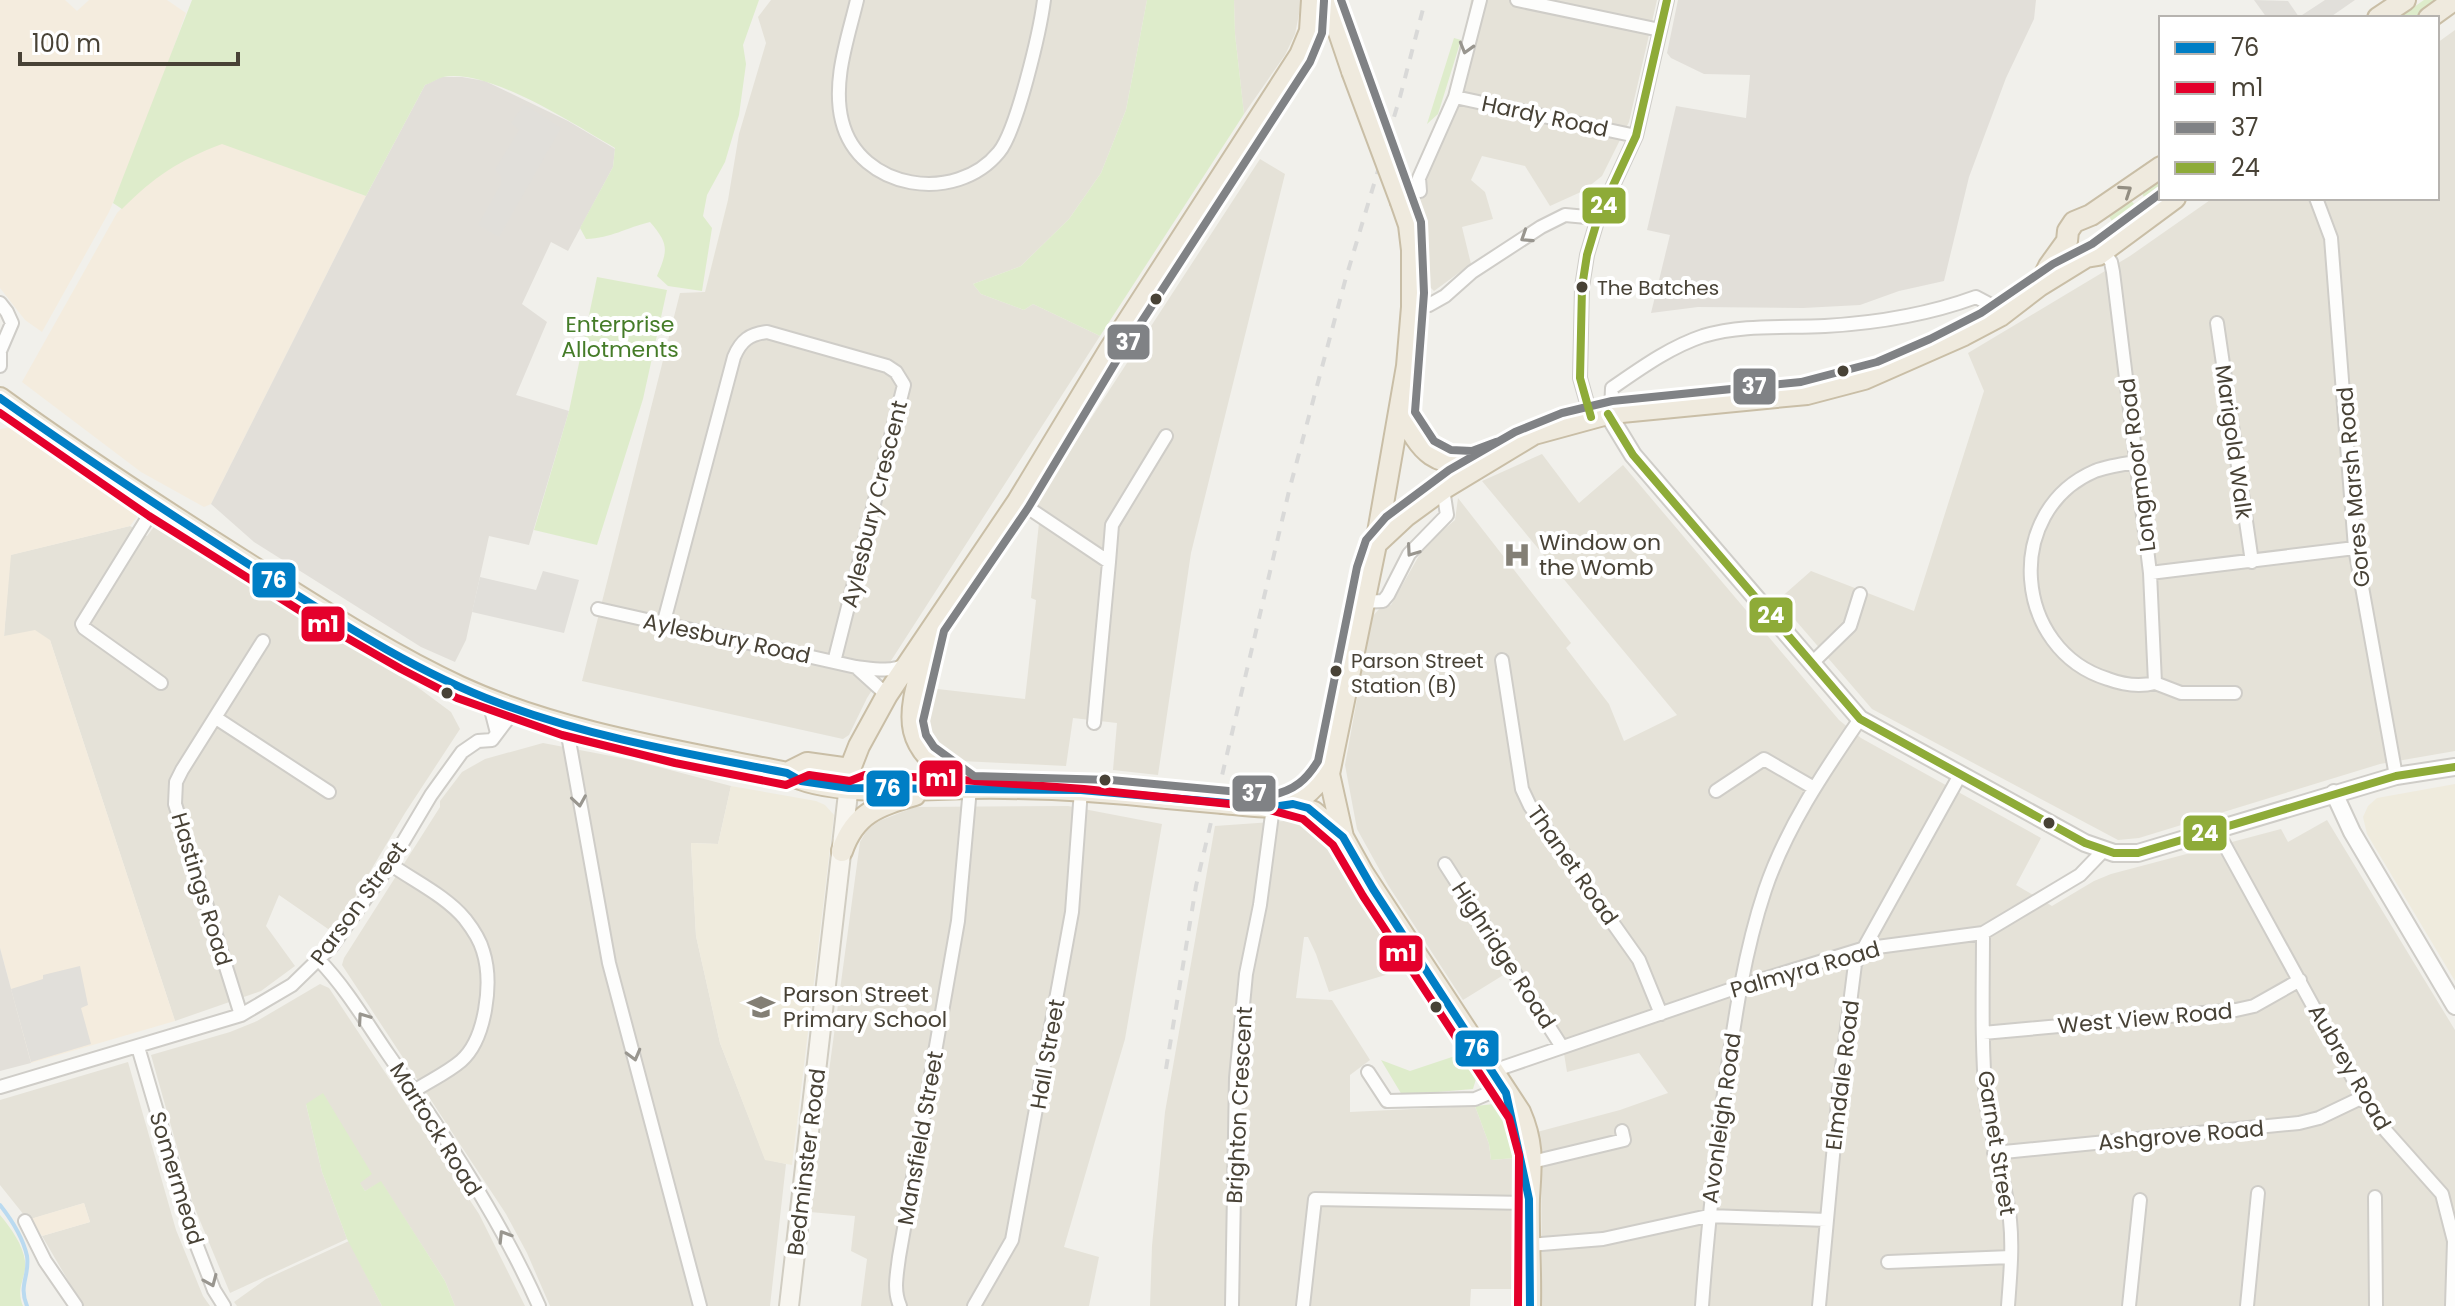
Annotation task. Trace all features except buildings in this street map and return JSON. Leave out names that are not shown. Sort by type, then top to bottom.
[{"type":"highway","name":"Bedminster Road","points":[[850,778],[859,746],[887,695],[1018,501],[1110,349],[1300,55],[1310,31],[1312,0]]},
{"type":"highway","points":[[1328,0],[1352,71],[1410,196],[1412,250],[1412,307],[1401,411],[1329,765],[1331,788],[1343,837],[1373,889],[1520,1112],[1527,1130],[1532,1162],[1529,1201],[1530,1306]]},
{"type":"highway","points":[[2381,16],[2405,0]]},
{"type":"highway","points":[[2432,16],[2454,0]]},
{"type":"highway","points":[[1300,55],[1319,42],[1330,44],[1339,51],[1352,71]]},
{"type":"highway","points":[[2039,286],[2067,241],[2068,231],[2074,222],[2091,215],[2159,168]]},
{"type":"highway","points":[[1376,544],[1406,516],[1443,489],[1534,434],[1603,415],[1807,394],[1864,379],[2000,316],[2039,286],[2099,251],[2172,200]]},
{"type":"highway","points":[[2091,215],[2108,232],[2099,251]]},
{"type":"highway","points":[[2067,241],[2074,253],[2099,251]]},
{"type":"highway","points":[[0,398],[155,506],[313,605],[461,687],[516,708],[566,724],[678,751],[787,773],[807,763],[850,778],[930,790],[1081,790],[1223,803],[1279,813],[1314,812],[1343,837]]},
{"type":"highway","points":[[1401,411],[1420,445],[1440,460],[1463,464],[1487,461]]},
{"type":"highway","points":[[933,626],[911,721],[915,739],[924,755],[936,766],[970,788]]},
{"type":"highway","points":[[887,695],[911,721]]},
{"type":"highway","points":[[1279,813],[1317,786],[1329,765]]},
{"type":"highway","points":[[842,851],[852,828],[870,812],[930,790]]},
{"type":"highway","points":[[1500,1084],[1529,1201]]},
{"type":"main road","name":"Bedminster Road","points":[[789,1306],[850,778]]},
{"type":"street","points":[[857,0],[840,81],[842,123],[850,140],[881,171],[896,180],[934,185],[967,177],[988,163],[1003,147],[1016,115],[1044,0]]},
{"type":"street","points":[[1410,196],[1455,97],[1480,0]]},
{"type":"street","points":[[1517,0],[1660,30]]},
{"type":"street","points":[[1667,0],[1636,136],[1598,218],[1587,255],[1582,287],[1580,378],[1633,455],[1860,719],[2085,843],[2118,854],[2138,853],[2217,831],[2396,776],[2455,767]]},
{"type":"street","name":"Hardy Road","points":[[1455,97],[1636,136]]},
{"type":"street","name":"Gores Marsh Road","points":[[2317,200],[2331,238],[2335,269],[2355,548],[2396,776]]},
{"type":"street","points":[[1412,307],[1429,305],[1445,296],[1472,272],[1565,215],[1598,218]]},
{"type":"street","name":"Longmoor Road","points":[[2099,251],[2111,262],[2113,272],[2150,573],[2155,683]]},
{"type":"street","points":[[1603,415],[1612,388],[1653,359],[1701,337],[1740,328],[1887,321],[1944,309],[1976,297],[1993,306],[2000,316]]},
{"type":"street","points":[[0,303],[12,323],[0,351],[0,366]]},
{"type":"street","name":"Marigold Walk","points":[[2217,323],[2252,562]]},
{"type":"street","name":"Aylesbury Crescent","points":[[663,625],[738,345],[755,333],[767,332],[887,366],[896,372],[904,385],[834,662]]},
{"type":"street","points":[[1094,723],[1112,525],[1166,436]]},
{"type":"street","points":[[2137,462],[2095,471],[2066,492],[2050,509],[2033,544],[2030,563],[2035,607],[2041,624],[2076,665],[2099,677],[2134,685],[2155,683],[2181,693],[2235,693]]},
{"type":"street","points":[[1363,602],[1383,601],[1417,542],[1447,515],[1443,489]]},
{"type":"street","points":[[1018,501],[1109,562]]},
{"type":"street","points":[[155,506],[82,624],[161,683]]},
{"type":"street","points":[[2150,573],[2355,548]]},
{"type":"street","points":[[1812,663],[1850,626],[1860,594]]},
{"type":"street","name":"Aylesbury Road","points":[[598,609],[856,667],[886,670],[908,663]]},
{"type":"street","name":"Hastings Road","points":[[241,1015],[175,804],[176,782],[263,641]]},
{"type":"street","name":"Thanet Road","points":[[1502,660],[1522,789],[1530,806],[1639,960],[1661,1014]]},
{"type":"street","name":"Aylesbury Road","points":[[856,667],[887,695]]},
{"type":"street","points":[[488,698],[497,733]]},
{"type":"street","name":"Parson Street","points":[[0,1087],[241,1015],[292,985],[319,960],[390,864],[431,795],[462,752],[478,741],[492,740],[516,708]]},
{"type":"street","points":[[216,718],[329,792]]},
{"type":"street","name":"Avonleigh Road","points":[[1702,1306],[1708,1216],[1747,948],[1766,888],[1789,834],[1814,788],[1860,719]]},
{"type":"street","points":[[566,724],[609,963],[700,1306]]},
{"type":"street","points":[[1716,791],[1764,759],[1814,788]]},
{"type":"street","name":"Elmdale Road","points":[[1819,1306],[1839,1091],[1855,964],[1960,775]]},
{"type":"street","name":"Mansfield Street","points":[[898,1301],[899,1257],[958,921],[970,788]]},
{"type":"street","name":"Hall Street","points":[[974,1306],[1012,1240],[1072,912],[1081,790]]},
{"type":"street","points":[[2334,793],[2352,832],[2455,1006]]},
{"type":"street","name":"Brighton Crescent","points":[[1232,1306],[1236,1078],[1246,974],[1279,813]]},
{"type":"street","name":"Aubrey Road","points":[[2217,831],[2363,1097],[2386,1131],[2442,1194],[2454,1241],[2452,1306]]},
{"type":"street","name":"Palmyra Road","points":[[1368,1072],[1387,1101],[1475,1099],[1562,1047],[1741,986],[1862,949],[1983,933],[2080,875],[2104,850]]},
{"type":"street","points":[[390,864],[464,917],[483,951],[486,972],[485,1013],[468,1053],[460,1062],[414,1091]]},
{"type":"street","name":"Highridge Road","points":[[1445,864],[1562,1047]]},
{"type":"street","name":"Garnet Street","points":[[1983,933],[1983,1033],[1987,1099],[1994,1153],[2010,1219],[2008,1306]]},
{"type":"street","name":"Martock Road","points":[[319,960],[336,978],[414,1091],[516,1256],[539,1306]]},
{"type":"street","name":"West View Road","points":[[1983,1033],[2236,1010],[2254,1006],[2300,980]]},
{"type":"street","name":"Somermead","points":[[138,1047],[195,1241],[214,1290],[224,1306]]},
{"type":"street","name":"Ashgrove Road","points":[[1994,1153],[2299,1123],[2319,1118],[2363,1097]]},
{"type":"street","points":[[1532,1162],[1624,1140],[1622,1131]]},
{"type":"street","points":[[1588,1148],[1592,1163]]},
{"type":"street","points":[[2247,1306],[2258,1193]]},
{"type":"street","points":[[2375,1197],[2376,1306]]},
{"type":"street","points":[[1303,1306],[1315,1199],[1529,1201]]},
{"type":"street","points":[[2129,1306],[2140,1200]]},
{"type":"street","points":[[1529,1245],[1603,1239],[1708,1216],[1827,1220]]},
{"type":"street","points":[[25,1221],[45,1261],[76,1306]]},
{"type":"street","points":[[1888,1262],[2011,1257]]},
{"type":"shaded area","points":[[0,0],[65,0],[77,11],[89,0],[167,0],[186,13],[148,119],[109,212],[42,332],[25,320],[0,288]]},
{"type":"shaded area","points":[[771,0],[1147,0],[1126,110],[1101,173],[1069,219],[1021,266],[973,284],[981,294],[1024,310],[1033,304],[1100,336],[867,698],[849,735],[843,739],[582,681],[680,293],[705,292],[728,200],[739,134],[766,43],[758,17]]},
{"type":"shaded area","points":[[1234,0],[1300,0],[1301,4],[1295,34],[1285,55],[1244,114],[1235,34]]},
{"type":"shaded area","points":[[1471,0],[1657,0],[1629,122],[1602,176],[1583,191],[1550,206],[1525,166],[1482,156],[1471,180],[1485,192],[1493,219],[1462,227],[1471,264],[1434,291],[1427,284],[1412,181],[1443,112]]},
{"type":"shaded area","points":[[1678,0],[2036,0],[2034,19],[2006,78],[1969,177],[1944,281],[1899,291],[1860,305],[1698,307],[1651,313],[1670,235],[1647,230],[1676,106],[1746,118],[1750,75],[1704,74],[1671,58],[1667,53]]},
{"type":"shaded area","points":[[2254,0],[2288,1],[2298,16],[2266,16]]},
{"type":"shaded area","points":[[2325,0],[2355,0],[2332,16],[2301,16]]},
{"type":"shaded area","points":[[2455,30],[2455,751],[2380,764],[2139,838],[2118,840],[1872,709],[1778,600],[1811,571],[1914,611],[1984,391],[1968,353],[2130,256],[2210,200],[2439,200],[2439,42]]},
{"type":"shaded area","points":[[441,77],[485,81],[568,121],[615,149],[613,167],[568,251],[551,242],[522,304],[547,322],[516,395],[569,411],[529,545],[489,536],[466,640],[455,662],[421,647],[254,542],[211,504],[425,85]]},
{"type":"shaded area","points":[[524,104],[561,128],[499,237],[478,225],[501,184],[501,176],[495,170],[519,130],[511,123]]},
{"type":"shaded area","points":[[222,143],[366,196],[211,504],[204,507],[141,472],[22,382],[117,213],[144,186],[186,157]]},
{"type":"shaded area","points":[[1260,159],[1285,174],[1191,553],[1158,775],[1113,770],[1117,723],[1073,718],[1066,766],[961,761],[942,749],[925,723],[929,688],[1025,699],[1036,600],[1031,598],[1039,523],[1046,513],[1038,507],[1037,501]]},
{"type":"shaded area","points":[[11,427],[139,514],[130,526],[11,555],[4,636],[35,630],[50,640],[175,1021],[31,1063],[0,948],[0,429]]},
{"type":"shaded area","points":[[1542,454],[1579,503],[1623,465],[1839,720],[1861,738],[2041,838],[2016,885],[2052,906],[2111,874],[2281,829],[2288,842],[2327,820],[2455,1030],[2455,1306],[1542,1306],[1541,1152],[1537,1132],[1620,1110],[1668,1093],[1639,1053],[1567,1072],[1561,1035],[1518,966],[1463,1000],[1388,885],[1357,829],[1345,765],[1372,617],[1379,609],[1391,605],[1425,545],[1455,520],[1458,498],[1571,643],[1566,648],[1609,704],[1624,741],[1677,715],[1482,481]]},
{"type":"shaded area","points":[[156,524],[416,686],[451,712],[460,729],[340,922],[331,931],[279,895],[266,926],[295,966],[261,991],[175,1021],[50,640],[4,637],[10,555],[130,526],[147,536]]},
{"type":"shaded area","points":[[543,571],[579,580],[564,633],[472,612],[480,577],[536,590]]},
{"type":"shaded area","points":[[543,743],[632,760],[731,786],[718,844],[691,843],[696,936],[720,1043],[765,1159],[786,1164],[770,1306],[550,1306],[506,1214],[342,965],[440,807],[440,801],[462,772],[485,759]]},
{"type":"shaded area","points":[[2455,784],[2455,981],[2367,834],[2363,817],[2368,806],[2377,798]]},
{"type":"shaded area","name":"Parson Street Primary School","points":[[731,786],[816,801],[834,815],[792,1165],[765,1160],[720,1043],[696,936],[691,843],[718,844]]},
{"type":"shaded area","points":[[1068,806],[1162,824],[1125,1039],[1064,1247],[1099,1257],[1089,1306],[861,1306],[867,1259],[851,1251],[855,1216],[810,1212],[860,842],[867,830],[879,821],[915,807]]},
{"type":"shaded area","points":[[1299,820],[1312,825],[1402,970],[1329,992],[1316,954],[1308,937],[1304,937],[1296,998],[1332,1000],[1370,1060],[1350,1075],[1350,1112],[1475,1106],[1489,1144],[1491,1160],[1515,1158],[1514,1289],[1471,1289],[1470,1306],[1150,1306],[1152,1246],[1165,1112],[1215,826]]},
{"type":"shaded area","points":[[0,948],[31,1063],[0,1071]]},
{"type":"shaded area","points":[[80,966],[88,1005],[81,1008],[91,1044],[31,1062],[11,989],[43,979],[43,975]]},
{"type":"shaded area","points":[[320,984],[329,988],[479,1214],[525,1306],[455,1306],[445,1281],[381,1182],[365,1191],[359,1182],[371,1174],[306,1104],[322,1172],[347,1239],[230,1293],[193,1204],[151,1055],[257,1021]]},
{"type":"shaded area","points":[[128,1062],[176,1230],[210,1306],[83,1306],[42,1236],[90,1222],[84,1203],[28,1220],[0,1185],[0,1100]]},
{"type":"shaded area","points":[[84,1203],[90,1222],[42,1236],[30,1219]]},
{"type":"shaded area","points":[[349,1241],[382,1306],[237,1306],[234,1302],[266,1279]]},
{"type":"green space","points":[[192,0],[759,0],[743,45],[746,64],[739,115],[725,162],[707,195],[703,216],[712,228],[702,291],[668,286],[657,276],[665,248],[661,236],[650,222],[611,235],[586,239],[580,228],[613,167],[615,148],[531,100],[484,81],[462,77],[443,77],[425,85],[366,196],[222,144],[168,170],[122,209],[113,203]]},
{"type":"green space","points":[[1147,0],[1234,0],[1244,114],[1100,336],[1033,304],[1024,310],[981,294],[973,284],[1021,266],[1069,219],[1101,173],[1126,110]]},
{"type":"green space","points":[[2424,0],[2444,0],[2422,16],[2401,16]]},
{"type":"green space","points":[[1454,38],[1461,40],[1438,114],[1427,124]]},
{"type":"green space","points":[[2159,179],[2159,197],[2116,227],[2108,215],[2131,200],[2134,204],[2144,197],[2141,192]]},
{"type":"green space","name":"Enterprise Allotments","points":[[597,277],[667,290],[643,399],[597,545],[534,530],[569,411]]},
{"type":"green space","points":[[1458,1055],[1476,1079],[1473,1089],[1402,1095],[1381,1060],[1410,1071]]},
{"type":"green space","points":[[323,1093],[372,1174],[360,1183],[365,1191],[381,1181],[445,1281],[455,1306],[382,1306],[347,1239],[322,1172],[306,1104]]},
{"type":"green space","points":[[1495,1104],[1512,1135],[1515,1158],[1491,1160],[1489,1144],[1475,1106]]},
{"type":"green space","points":[[0,1215],[16,1237],[24,1255],[20,1293],[23,1306],[0,1306]]},
{"type":"waterway","points":[[0,1205],[23,1242],[27,1256],[24,1286],[27,1306]]},
{"type":"railway","points":[[1166,1069],[1196,886],[1289,491],[1423,9]]},
{"type":"transit line","name":"37","points":[[1341,0],[1421,222],[1424,293],[1415,412],[1434,441],[1451,450],[1472,451],[1496,442]]},
{"type":"transit line","name":"24","points":[[1591,417],[1580,378],[1582,287],[1587,255],[1598,218],[1636,136],[1667,0]]},
{"type":"transit line","name":"37","points":[[1324,1],[1322,33],[1310,62],[1120,355],[1028,508],[944,631],[923,721],[926,735],[934,747],[974,776],[1111,780],[1272,795],[1287,790],[1304,779],[1318,761],[1357,567],[1366,540],[1386,517],[1449,470],[1515,432],[1562,413],[1612,401],[1801,382],[1877,362],[1981,313],[2053,264],[2092,244],[2159,194]]},
{"type":"transit line","name":"76","points":[[0,398],[165,511],[351,629],[438,677],[534,715],[642,744],[787,773],[801,781],[849,788],[1081,790],[1273,807],[1293,804],[1308,808],[1343,837],[1373,889],[1506,1093],[1529,1199],[1530,1306]]},
{"type":"transit line","name":"m1","points":[[0,413],[149,516],[307,615],[401,669],[457,698],[562,735],[675,763],[786,785],[809,775],[850,781],[865,775],[935,778],[1259,807],[1303,819],[1333,845],[1363,896],[1509,1118],[1519,1155],[1518,1306]]},
{"type":"transit line","name":"24","points":[[1608,414],[1633,455],[1860,719],[2085,843],[2114,853],[2138,853],[2396,776],[2455,767]]},
{"type":"place","name":"The Batches","points":[[1582,287]]},
{"type":"place","name":"Window on the Womb","points":[[1517,555]]},
{"type":"place","name":"Parson Street Station (B)","points":[[1336,671]]},
{"type":"place","name":"Parson Street Primary School","points":[[761,1007]]}]
